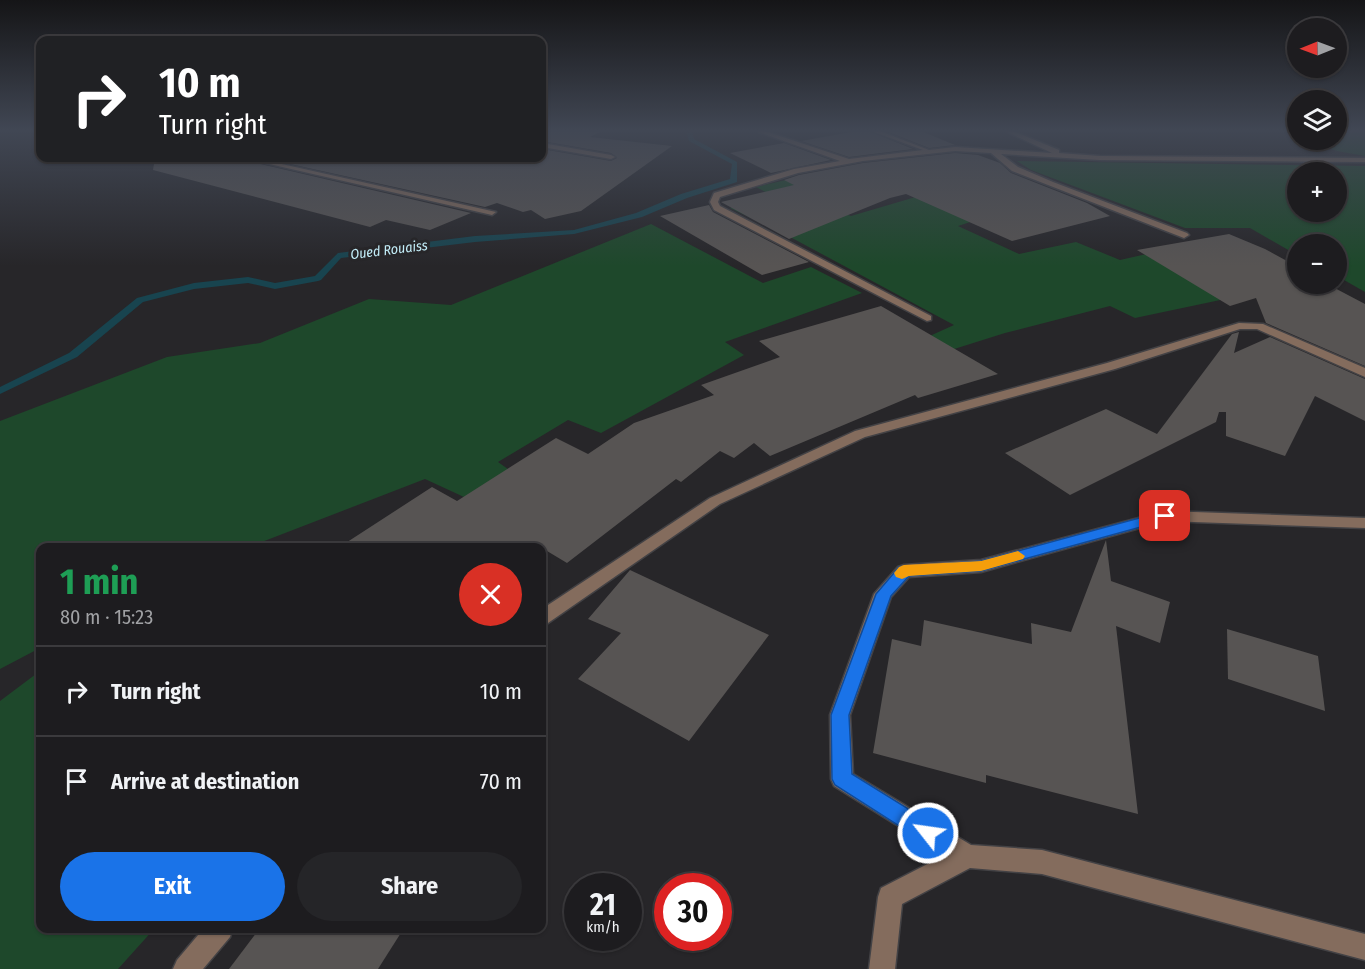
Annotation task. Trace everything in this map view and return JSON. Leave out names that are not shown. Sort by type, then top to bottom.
[{"type":"street","points":[[330,176],[492,212]]},
{"type":"street","points":[[778,176],[722,192],[714,202],[717,208],[927,318]]},
{"type":"street","points":[[1032,176],[1184,235]]},
{"type":"street","points":[[546,615],[715,501],[860,434],[1111,366],[1239,326],[1259,326],[1365,373]]},
{"type":"street","points":[[1365,523],[1165,516],[981,566],[904,571],[884,594],[840,715],[842,779],[968,856],[1042,862],[1365,947]]},
{"type":"street","points":[[882,969],[890,897],[968,856]]},
{"type":"street","points":[[186,969],[216,933]]},
{"type":"green space","points":[[802,176],[829,176],[813,203],[851,216],[919,196],[995,214],[958,226],[1019,254],[1076,242],[1120,260],[1182,246],[1244,295],[1135,318],[1110,306],[1005,333],[932,356],[912,344],[954,325],[779,231],[730,208],[769,194],[756,187]]},
{"type":"green space","points":[[1048,176],[1287,176],[1287,222],[1347,222],[1347,176],[1365,176],[1365,292],[1347,282],[1347,234],[1287,234],[1287,249],[1250,228],[1185,228]]},
{"type":"green space","points":[[651,224],[763,283],[811,267],[862,293],[725,342],[744,355],[601,433],[568,420],[498,462],[528,483],[490,509],[425,479],[259,543],[36,543],[36,650],[0,669],[0,421],[167,357],[260,343],[369,299],[451,305]]},
{"type":"green space","points":[[36,674],[36,933],[150,933],[118,969],[0,969],[0,701]]},
{"type":"building","points":[[177,176],[313,176],[471,213],[430,230],[386,220],[370,227]]},
{"type":"building","points":[[346,176],[630,176],[581,211],[545,219],[531,210],[523,212],[497,203],[485,207]]},
{"type":"building","points":[[795,176],[1019,176],[1087,203],[1110,216],[1012,241],[906,194],[890,198],[789,239],[721,202],[794,185],[784,180]]},
{"type":"building","points":[[709,205],[713,212],[809,262],[762,275],[660,216]]},
{"type":"building","points":[[1229,234],[1265,249],[1287,261],[1287,294],[1346,294],[1365,304],[1365,366],[1266,323],[1256,298],[1230,306],[1137,250]]},
{"type":"building","points":[[881,306],[998,374],[918,398],[915,395],[770,456],[754,443],[734,458],[720,451],[681,482],[676,479],[567,563],[546,550],[546,543],[346,543],[432,487],[457,501],[556,438],[588,454],[634,423],[714,395],[701,385],[780,357],[759,341]]},
{"type":"building","points":[[1239,332],[1234,353],[1270,337],[1365,379],[1365,421],[1315,396],[1285,456],[1226,436],[1226,412],[1219,412],[1216,422],[1070,495],[1005,453],[1106,409],[1157,434],[1232,334]]},
{"type":"building","points":[[1106,540],[1111,581],[1170,602],[1160,643],[1116,626],[1138,814],[986,775],[986,783],[873,753],[892,639],[921,646],[924,620],[1032,644],[1031,623],[1071,632]]},
{"type":"building","points":[[630,570],[769,635],[689,741],[578,679],[621,633],[588,619]]},
{"type":"building","points":[[1227,629],[1318,656],[1325,711],[1228,679]]},
{"type":"building","points":[[256,933],[401,933],[378,969],[229,969]]},
{"type":"waterway","name":"Oued Rouaiss","points":[[0,391],[73,355],[140,300],[194,286],[248,280],[275,286],[318,278],[338,256],[475,239],[574,232],[639,215],[684,196],[734,180],[734,176]]},
{"type":"slow traffic","points":[[902,573],[904,571],[981,566],[1018,556]]},
{"type":"route","points":[[928,833],[842,779],[840,715],[868,632],[884,594],[904,571],[981,566],[1165,516]]}]
